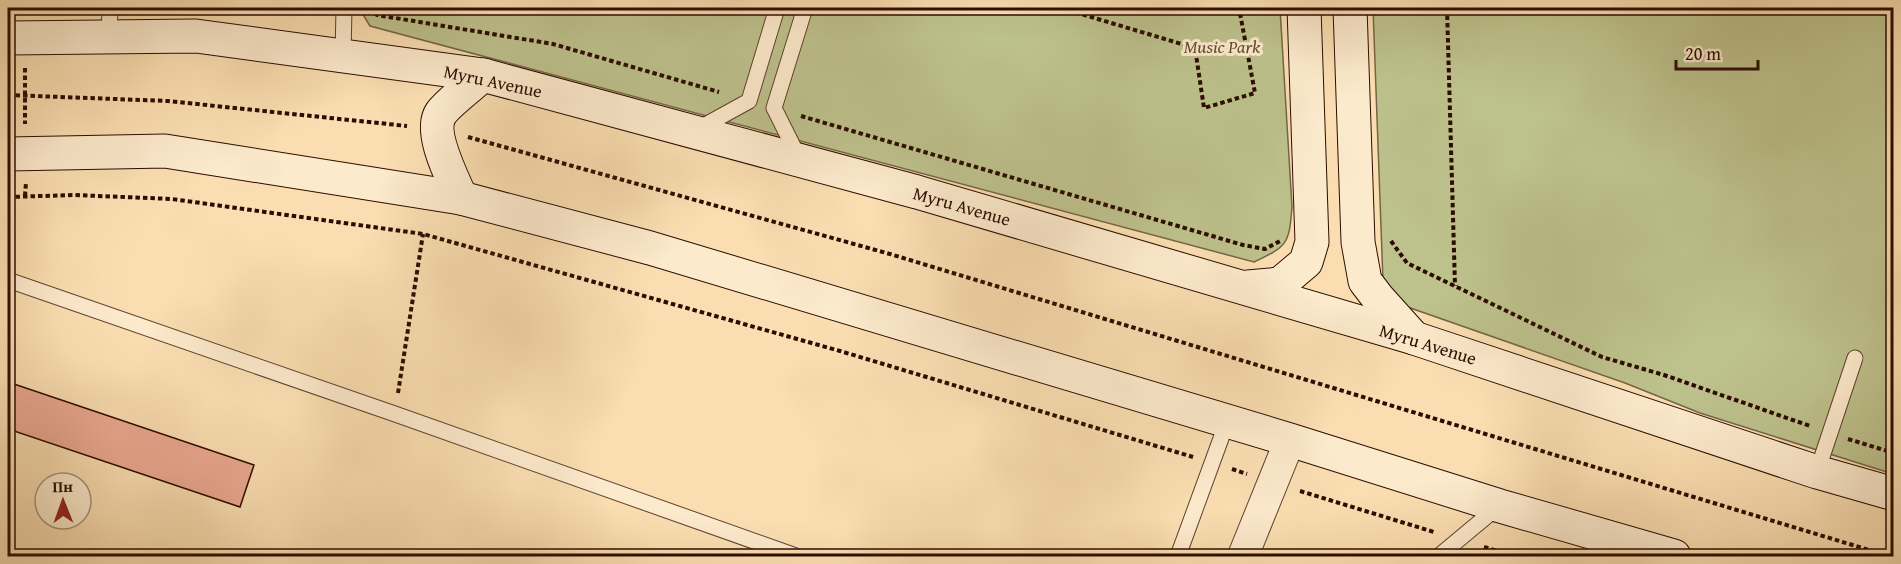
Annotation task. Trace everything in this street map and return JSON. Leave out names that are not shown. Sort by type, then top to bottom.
[{"type":"main road","points":[[1242,288],[1280,284],[1306,262],[1312,242],[1304,8]]},
{"type":"main road","points":[[1350,8],[1358,242],[1365,281],[1414,338]]},
{"type":"main road","name":"Myru Avenue","points":[[16,38],[110,22],[483,75],[917,192],[1414,338],[1817,472],[1893,494]]},
{"type":"main road","points":[[461,198],[442,155],[438,130],[440,114],[483,75]]},
{"type":"main road","points":[[17,154],[165,151],[461,198],[650,248],[1290,440],[1500,506],[1674,556]]},
{"type":"street","points":[[1243,556],[1290,440]]},
{"type":"lane","points":[[343,56],[344,8]]},
{"type":"lane","points":[[693,132],[749,101],[777,8]]},
{"type":"lane","points":[[801,160],[774,108],[806,8]]},
{"type":"lane","points":[[8,280],[796,556]]},
{"type":"lane","points":[[1817,472],[1855,358]]},
{"type":"lane","points":[[1178,556],[1227,422]]},
{"type":"lane","points":[[1439,556],[1500,506]]},
{"type":"path","points":[[369,8],[377,15],[553,44],[749,101]]},
{"type":"path","points":[[1061,8],[1195,48],[1204,108],[1255,93],[1239,8]]},
{"type":"path","points":[[1447,8],[1455,286]]},
{"type":"path","points":[[16,38],[25,95],[17,154],[26,196]]},
{"type":"path","points":[[8,96],[168,101],[438,130],[490,142],[890,254],[1889,556]]},
{"type":"path","points":[[774,108],[1243,245],[1265,249],[1280,240],[1312,242]]},
{"type":"path","points":[[8,197],[75,195],[172,199],[423,234],[840,351],[1515,556]]},
{"type":"path","points":[[395,414],[423,234]]},
{"type":"path","points":[[1390,236],[1391,242],[1407,263],[1602,357],[1664,375],[1830,434],[1893,453]]},
{"type":"path","points":[[1358,242],[1391,242]]},
{"type":"green space","name":"Music Park","points":[[359,8],[1280,8],[1292,207],[1290,229],[1285,242],[1280,247],[1254,262],[370,26]]},
{"type":"green space","points":[[1373,8],[1893,8],[1893,474],[1700,413],[1625,383],[1399,304],[1383,282]]},
{"type":"building","points":[[8,382],[254,465],[240,507],[8,429]]}]
